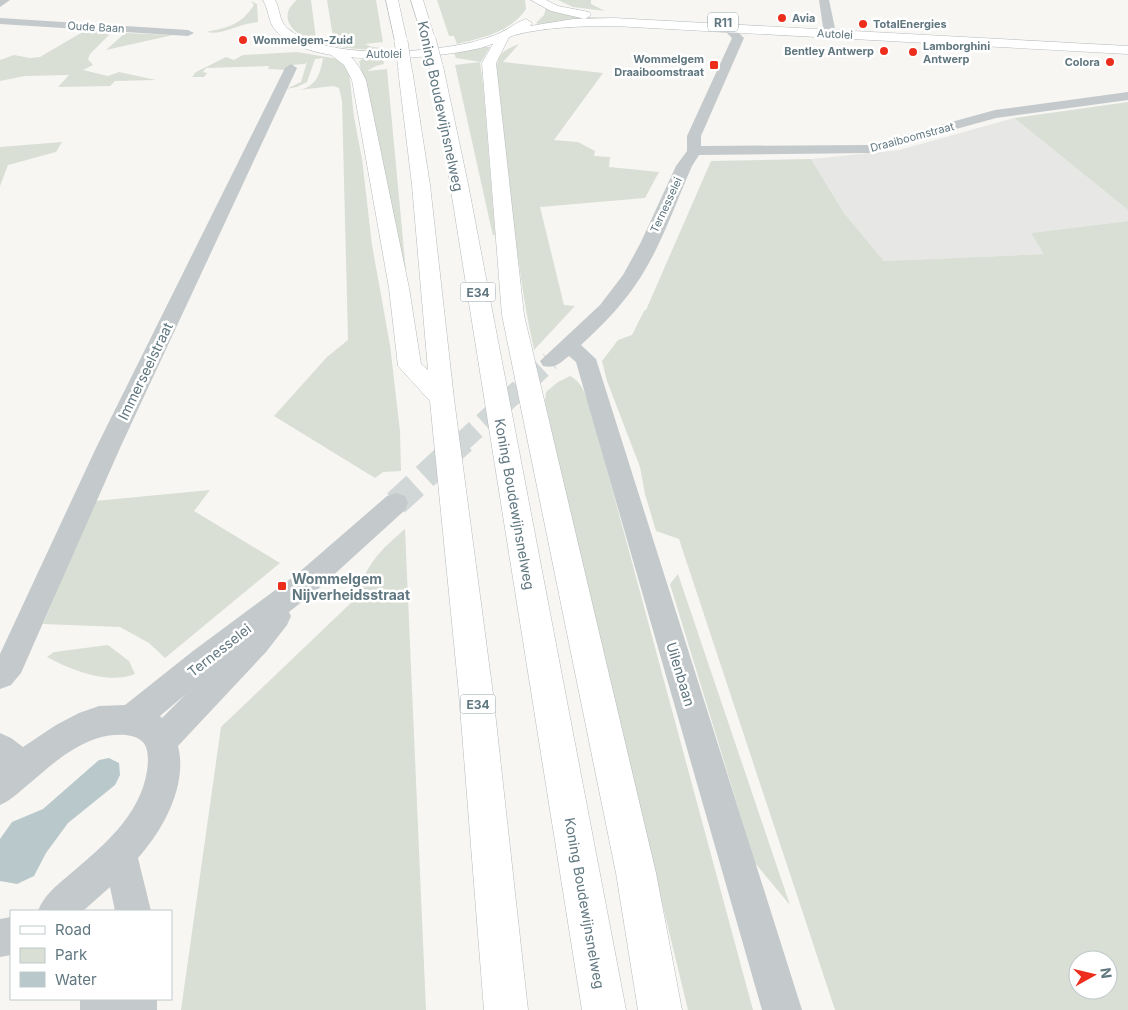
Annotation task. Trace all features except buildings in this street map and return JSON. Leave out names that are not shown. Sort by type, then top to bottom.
[{"type":"main road","name":"Autolei","points":[[285,0],[272,5],[278,25],[287,34],[302,43],[333,51],[380,55],[413,54],[465,47],[508,34],[582,22],[728,28],[814,27]]},
{"type":"main road","name":"Koning Boudewijnsnelweg","points":[[392,0],[401,41],[421,185],[442,399],[476,694],[506,1010]]},
{"type":"main road","name":"Koning Boudewijnsnelweg","points":[[417,0],[436,66],[461,193],[604,1010]]},
{"type":"main road","name":"Autolei","points":[[508,34],[535,6],[589,15],[814,27],[829,31],[1128,50]]},
{"type":"main road","name":"Autolei","points":[[829,31],[1128,44]]},
{"type":"main road","points":[[508,34],[493,51],[489,62],[513,315],[636,873],[660,1010]]},
{"type":"main road","points":[[333,51],[346,58],[353,66],[360,80],[396,270],[410,366],[442,399]]},
{"type":"street","points":[[0,4],[5,0]]},
{"type":"street","points":[[824,0],[829,31]]},
{"type":"street","name":"Oude Baan","points":[[1,22],[188,33]]},
{"type":"street","name":"Ternesselei","points":[[560,353],[623,289],[639,263],[684,166],[694,151],[694,136],[738,38],[728,28]]},
{"type":"street","name":"Immerseelstraat","points":[[0,674],[11,662],[108,448],[291,68]]},
{"type":"street","name":"Draaiboomstraat","points":[[694,151],[868,149],[995,114],[1128,96]]},
{"type":"street","name":"Uilenbaan","points":[[560,353],[586,360],[782,1010]]},
{"type":"street","name":"Ternesselei","points":[[132,719],[203,661],[307,582],[396,503]]},
{"type":"street","name":"Ternesselei","points":[[161,741],[256,643],[307,582]]},
{"type":"street","points":[[7,768],[89,725],[102,721],[132,719],[149,727],[161,741],[163,763],[160,787],[152,810],[137,833],[119,853],[57,910]]},
{"type":"street","points":[[119,853],[133,910]]},
{"type":"shaded area","points":[[1014,118],[1128,210],[1128,221],[1032,233],[1045,254],[884,261],[844,213],[811,159],[899,150]]},
{"type":"green space","points":[[297,0],[311,0],[316,39],[333,37],[327,0],[376,0],[383,42],[365,44],[383,48],[384,50],[345,48],[315,41],[303,36],[293,29],[288,20],[290,8]]},
{"type":"green space","points":[[437,0],[525,0],[526,9],[520,17],[504,29],[457,44],[454,36],[449,36]]},
{"type":"green space","points":[[558,0],[591,0],[591,4],[605,11],[573,7]]},
{"type":"green space","points":[[251,1],[257,4],[258,22],[224,31],[207,32],[227,27],[239,21],[254,5]]},
{"type":"green space","points":[[546,8],[590,17],[707,23],[566,21],[536,23],[544,15]]},
{"type":"green space","points":[[86,30],[112,32],[90,54],[88,59],[93,65],[83,70],[108,76],[119,72],[156,80],[115,81],[110,86],[58,87],[69,75],[25,76],[0,81],[0,60],[14,55],[30,58],[40,57]]},
{"type":"green space","points":[[125,33],[173,35],[106,50]]},
{"type":"green space","points":[[519,44],[503,62],[603,73],[554,140],[578,142],[595,151],[594,156],[610,157],[609,167],[659,172],[645,198],[540,207],[564,305],[575,306],[534,350],[521,281],[497,73],[499,57],[505,51]]},
{"type":"green space","points":[[490,47],[481,62],[456,58],[454,53]]},
{"type":"green space","points":[[297,52],[338,59],[349,71],[372,245],[390,345],[400,431],[401,471],[383,472],[375,478],[274,416],[327,357],[348,340],[342,101],[339,88],[333,86],[299,90],[310,86],[317,78],[323,58],[315,59],[307,82],[297,87],[286,89],[301,82],[307,62],[305,64],[290,65],[287,70],[268,69],[269,66],[206,68],[203,72],[207,73],[204,77],[192,77],[196,72],[226,57],[234,60],[243,55]]},
{"type":"green space","points":[[365,58],[383,58],[384,64],[367,71],[387,69],[406,272],[359,61]]},
{"type":"green space","points":[[480,62],[495,234],[493,236],[455,65]]},
{"type":"green space","points":[[1128,102],[1128,210],[1014,118]]},
{"type":"green space","points":[[62,142],[56,152],[8,165],[0,186],[0,147]]},
{"type":"green space","points":[[811,159],[844,213],[884,261],[1044,254],[1031,233],[1128,221],[1128,1010],[835,1010],[679,539],[656,531],[645,494],[640,467],[607,381],[602,361],[618,340],[632,335],[646,310],[711,161]]},
{"type":"green space","points":[[570,376],[583,389],[593,418],[753,1010],[688,1010],[573,534],[545,402],[546,392],[558,382]]},
{"type":"green space","points":[[210,490],[194,511],[280,563],[165,658],[149,643],[120,627],[43,624],[95,501]]},
{"type":"green space","points":[[405,529],[426,1010],[181,1010],[221,727],[355,599],[364,576],[374,560]]},
{"type":"green space","points":[[678,574],[790,905],[755,863],[670,584]]},
{"type":"green space","points":[[108,645],[129,661],[135,674],[113,678],[102,677],[67,667],[47,657],[54,652]]},
{"type":"water","points":[[109,758],[119,763],[120,775],[115,785],[68,823],[46,853],[34,876],[17,884],[0,881],[0,839],[12,822],[43,809],[99,760]]},
{"type":"tunnel","points":[[461,443],[550,361]]},
{"type":"tunnel","points":[[396,503],[463,441]]},
{"type":"place","name":"Avia","points":[[782,18]]},
{"type":"place","name":"TotalEnergies","points":[[863,24]]},
{"type":"place","name":"Wommelgem-Zuid","points":[[243,40]]},
{"type":"place","name":"Bentley Antwerp","points":[[884,51]]},
{"type":"place","name":"Lamborghini Antwerp","points":[[913,52]]},
{"type":"place","name":"Colora","points":[[1110,62]]},
{"type":"place","name":"Wommelgem Draaiboomstraat","points":[[714,65]]},
{"type":"place","name":"Wommelgem Nijverheidsstraat","points":[[282,586]]}]
